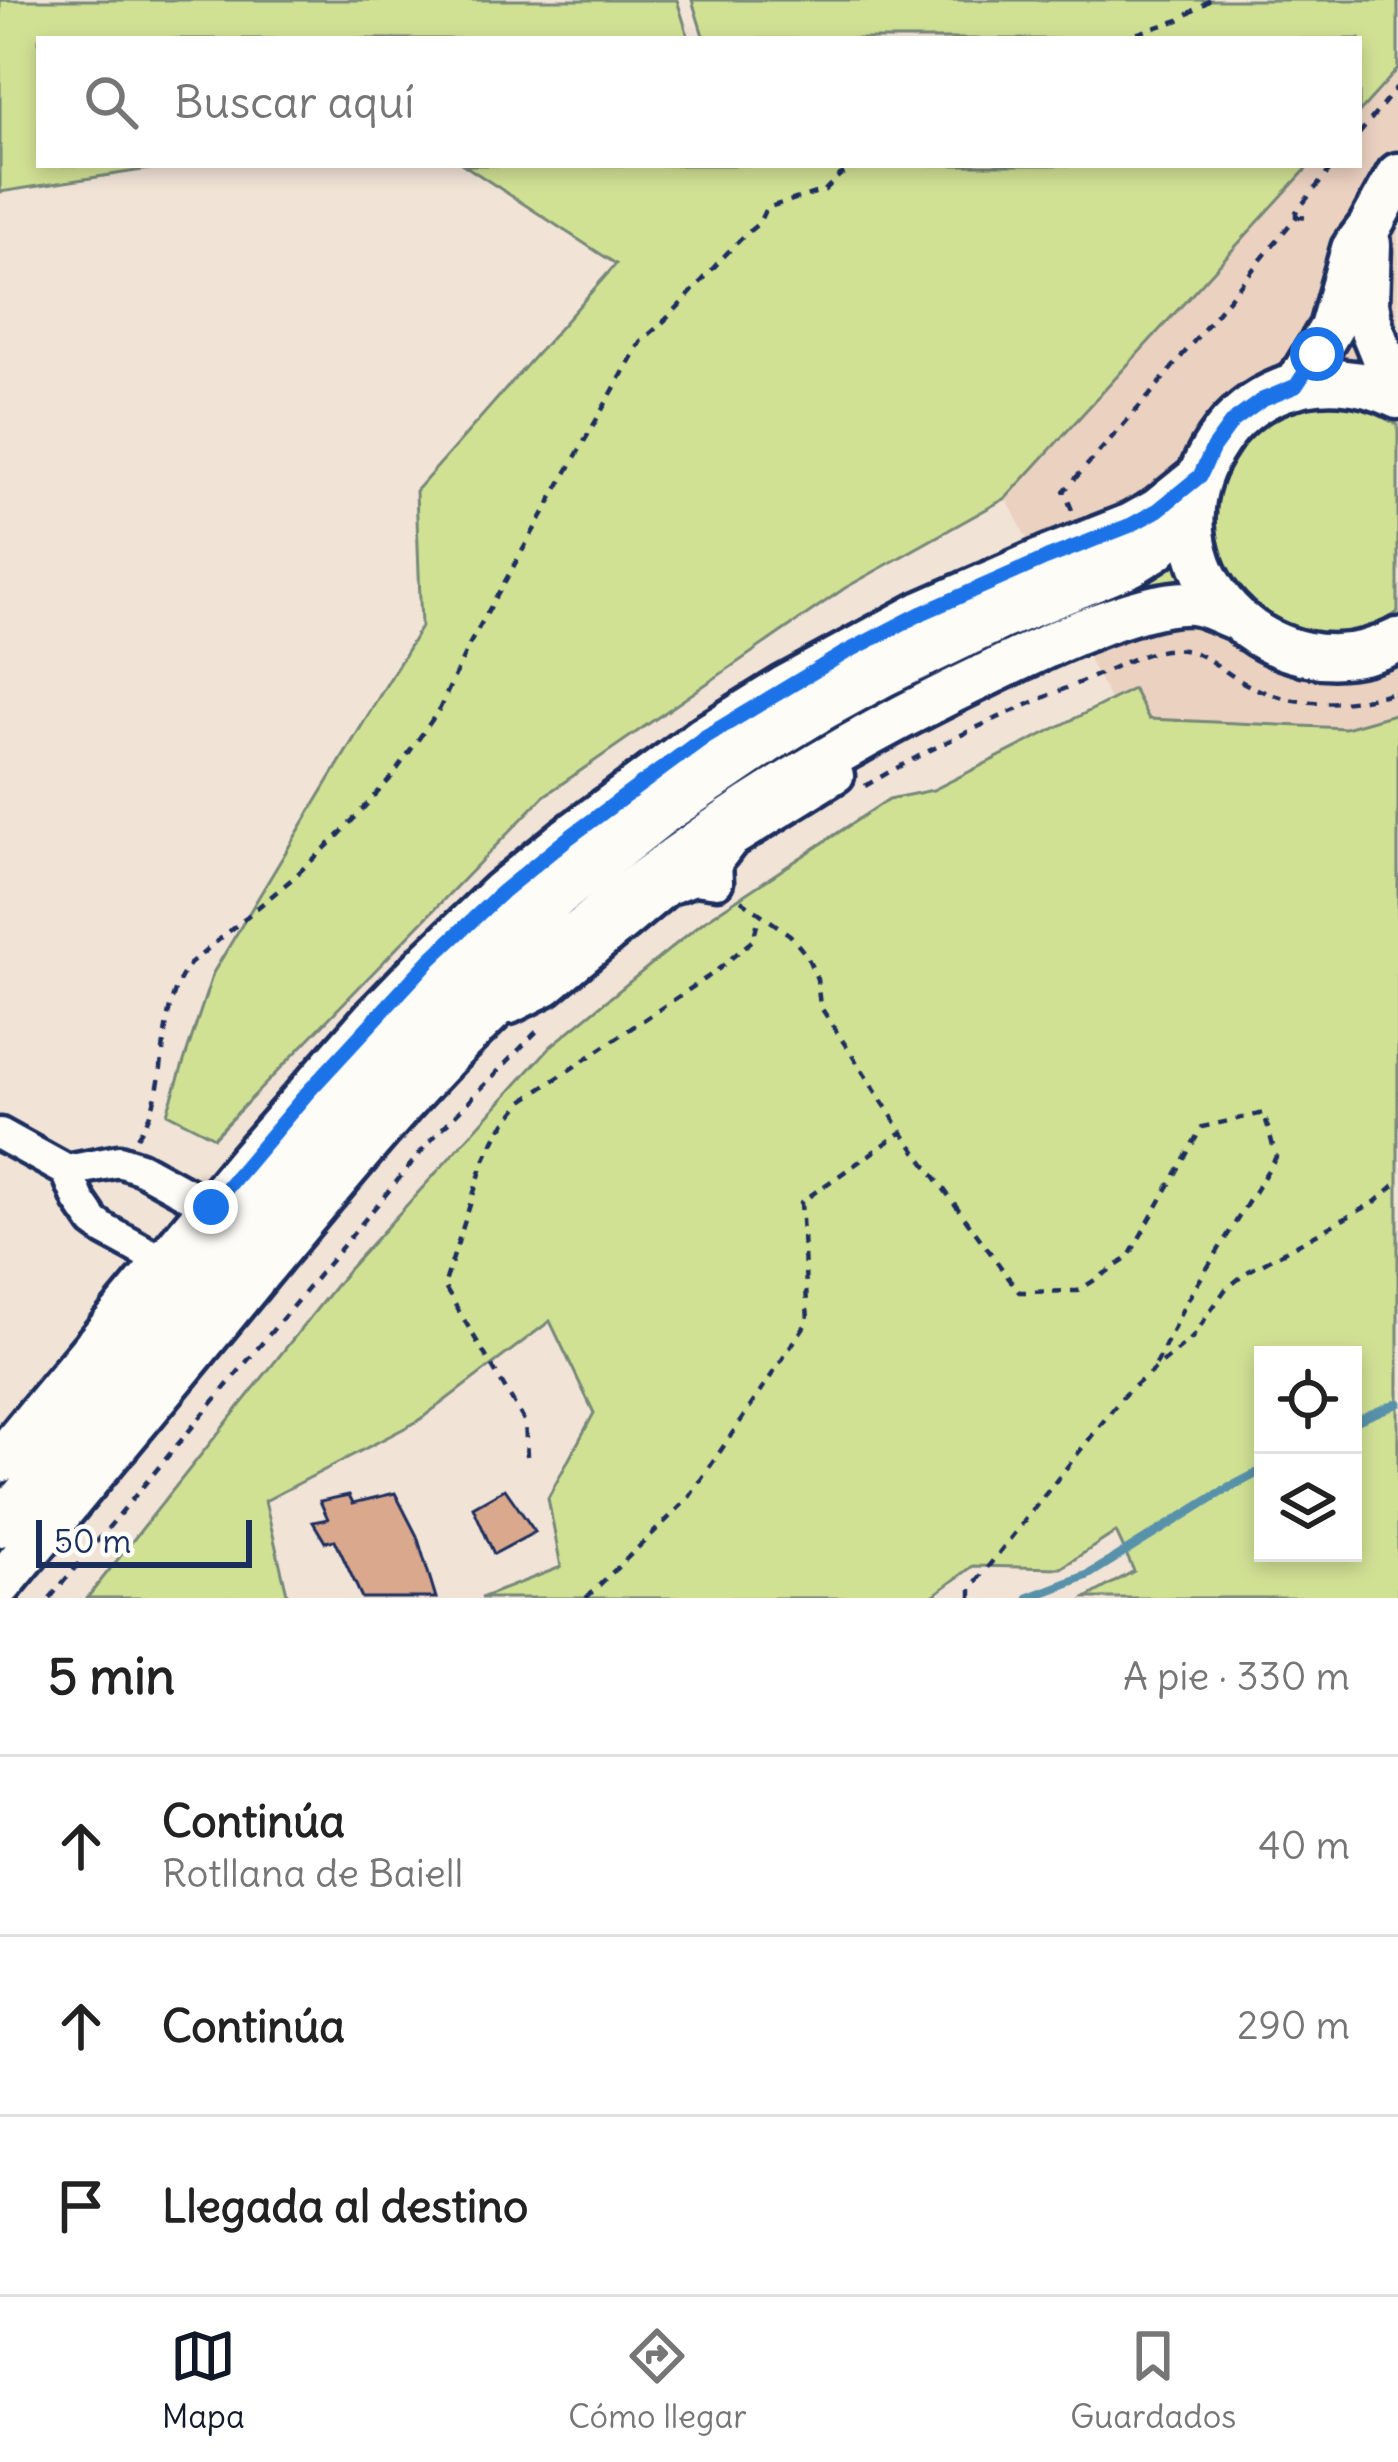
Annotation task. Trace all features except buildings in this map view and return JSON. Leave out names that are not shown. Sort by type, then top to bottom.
[{"type":"main road","points":[[1296,386],[1330,328],[1353,250],[1398,176]]},
{"type":"main road","points":[[1369,229],[1367,304],[1372,330],[1398,395]]},
{"type":"main road","points":[[1398,395],[1343,381],[1296,386],[1262,400],[1232,422],[1213,448],[1197,495],[1195,542],[1216,596],[1235,618],[1269,643],[1311,656],[1339,657],[1398,640]]},
{"type":"main road","points":[[0,1461],[373,1020],[502,892],[705,737],[784,688],[1059,574],[1131,525],[1197,495]]},
{"type":"main road","points":[[0,1585],[370,1140],[483,1020],[579,933],[681,853],[789,780],[903,715],[1099,626],[1172,603],[1198,604],[1235,618]]},
{"type":"main road","points":[[0,1525],[350,1102],[416,1029],[510,938],[610,853],[934,628]]},
{"type":"street","points":[[0,1134],[67,1171],[94,1222],[164,1262]]},
{"type":"street","points":[[67,1171],[119,1161],[211,1207]]},
{"type":"path","points":[[1129,36],[1179,20],[1210,0]]},
{"type":"path","points":[[1362,130],[1398,86]]},
{"type":"path","points":[[119,1161],[144,1128],[156,1093],[179,977],[308,864],[392,778],[439,710],[469,645],[641,341],[665,322],[758,223],[766,208],[825,190],[855,168]]},
{"type":"path","points":[[1074,516],[1064,491],[1149,396],[1332,168]]},
{"type":"path","points":[[1295,217],[1312,218]]},
{"type":"path","points":[[1003,714],[1137,658],[1170,650],[1198,653],[1243,682],[1304,702],[1366,701],[1398,692]]},
{"type":"path","points":[[527,1456],[525,1422],[444,1286],[484,1161],[499,1131],[524,1101],[715,973],[753,940],[760,914],[790,935],[807,956],[817,980],[820,1006],[902,1132],[1019,1292],[1078,1291],[1128,1258],[1202,1127],[1264,1113],[1276,1156],[1185,1304],[1156,1366]]},
{"type":"path","points":[[50,1598],[431,1140],[550,1019]]},
{"type":"path","points":[[586,1598],[688,1499],[808,1321],[801,1202],[902,1132]]},
{"type":"path","points":[[971,1598],[971,1588],[1125,1394],[1192,1338],[1226,1290],[1247,1272],[1375,1202],[1398,1182]]},
{"type":"shaded area","points":[[1398,66],[1398,721],[1323,752],[1135,748],[1006,498],[1305,168],[1362,168],[1362,106]]},
{"type":"green space","points":[[0,0],[677,0],[688,36],[36,36],[36,168],[156,168],[0,192]]},
{"type":"green space","points":[[692,0],[1398,0],[1398,69],[1362,109],[1362,36],[703,36]]},
{"type":"green space","points":[[469,168],[1307,168],[1006,498],[845,588],[544,796],[214,1137],[167,1113],[213,973],[421,627],[416,491],[616,264]]},
{"type":"green space","points":[[1319,404],[1362,407],[1398,425],[1398,612],[1350,632],[1297,629],[1260,610],[1231,576],[1217,532],[1220,487],[1242,446],[1272,420]]},
{"type":"green space","points":[[1172,557],[1183,583],[1124,598],[1121,587]]},
{"type":"green space","points":[[1133,689],[1149,719],[1345,728],[1398,713],[1398,1598],[1086,1598],[1134,1571],[1116,1532],[1061,1568],[973,1566],[930,1598],[481,1598],[561,1567],[548,1498],[594,1413],[550,1321],[418,1421],[265,1501],[288,1598],[87,1598],[347,1271],[551,1046],[703,922],[889,799],[933,790]]},
{"type":"waterway","points":[[1362,1418],[1398,1403]]},
{"type":"waterway","points":[[1028,1598],[1088,1575],[1254,1475]]},
{"type":"route","points":[[211,1207],[308,1092],[430,960],[567,839],[705,737],[843,654],[922,613],[1158,510],[1200,476],[1232,422],[1251,406],[1296,386],[1317,354]]}]
